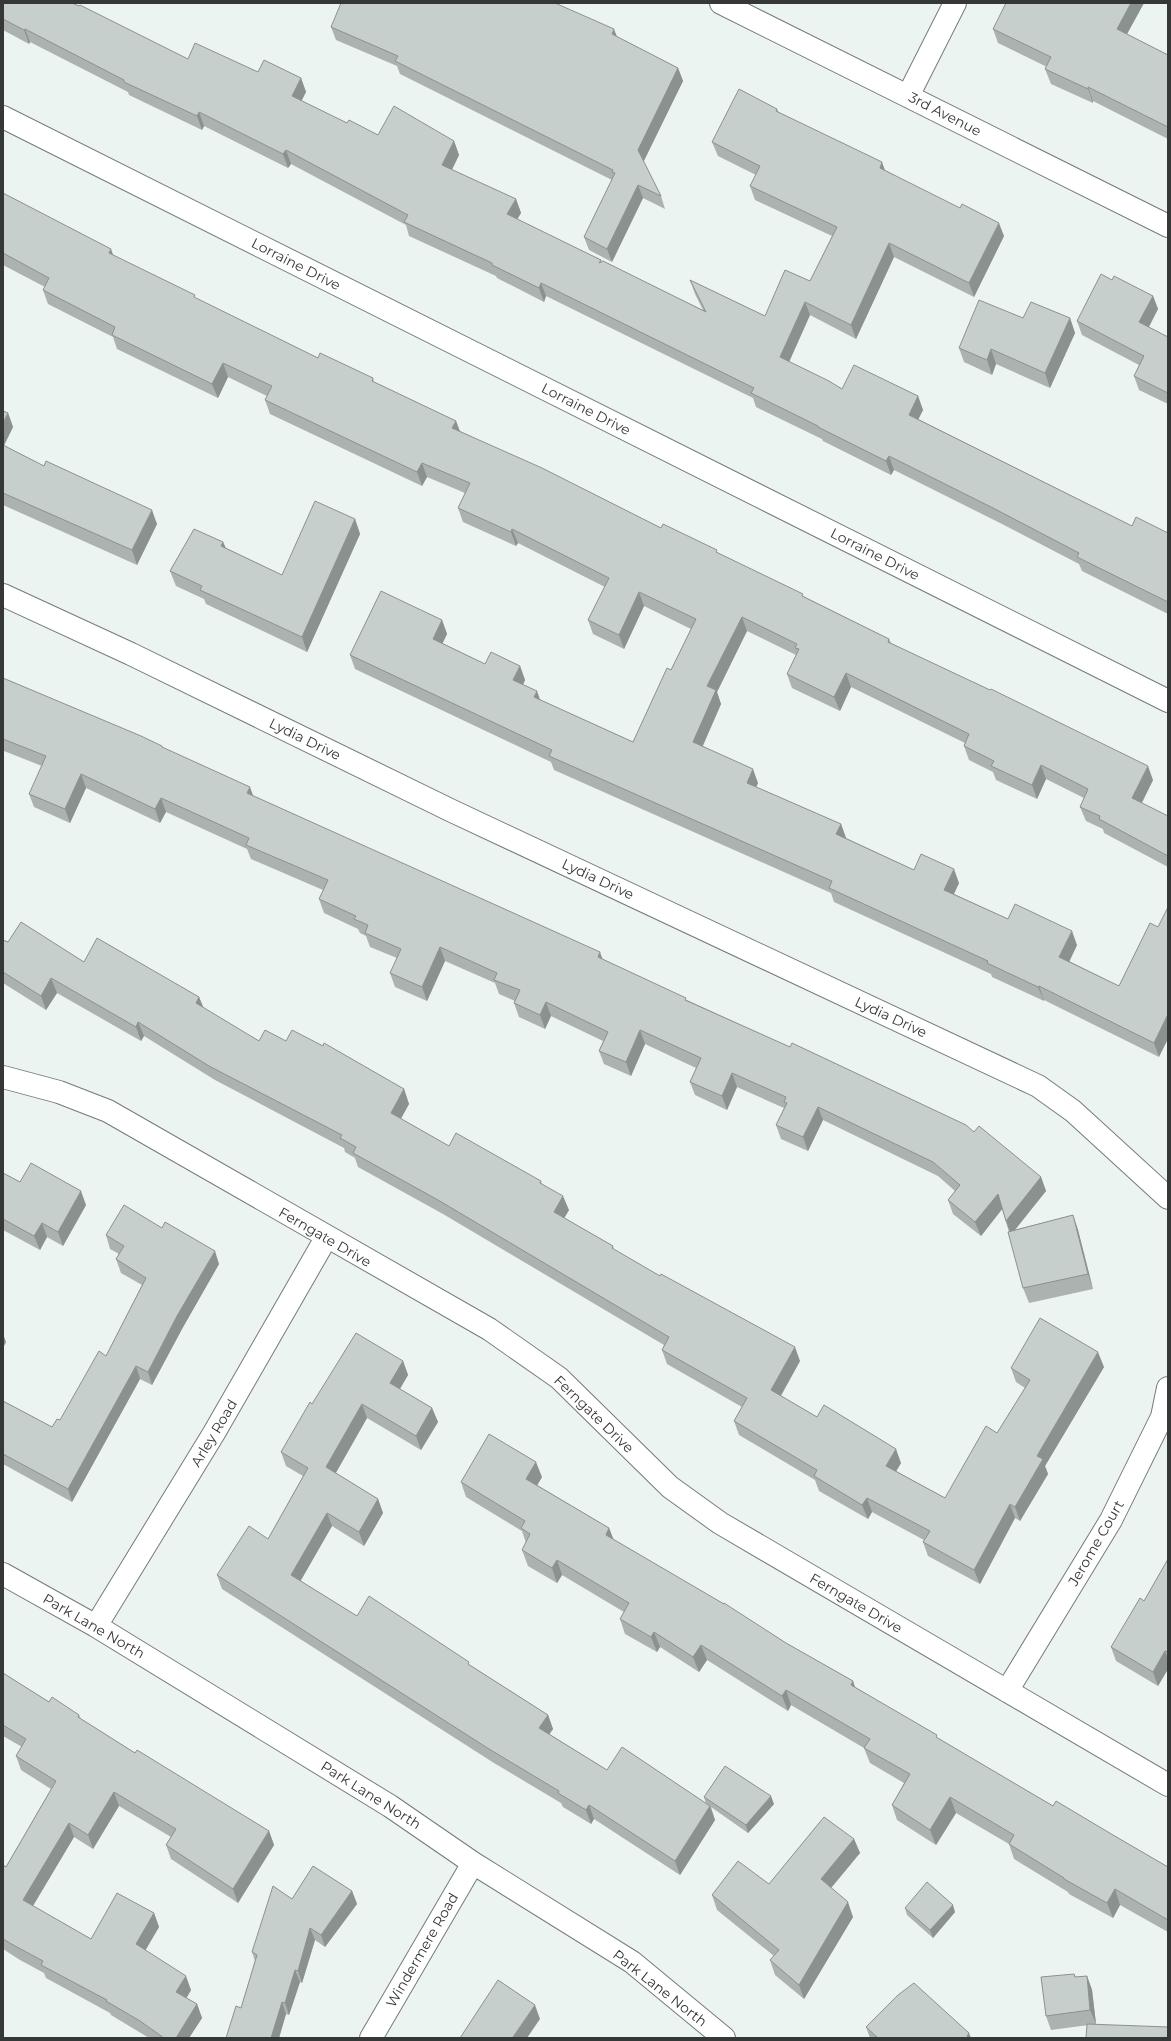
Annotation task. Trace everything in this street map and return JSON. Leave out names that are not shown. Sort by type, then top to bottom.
[{"type":"street","name":"3rd Avenue","points":[[721,3],[1168,226]]},
{"type":"street","points":[[908,96],[955,3]]},
{"type":"street","name":"Lorraine Drive","points":[[3,117],[1168,701]]},
{"type":"street","name":"Lydia Drive","points":[[3,595],[131,654],[450,810],[1038,1086],[1073,1111],[1168,1198]]},
{"type":"street","name":"Ferngate Drive","points":[[3,1077],[59,1092],[108,1111],[326,1238],[489,1329],[559,1378],[670,1487],[720,1523],[1168,1785]]},
{"type":"street","name":"Arley Road","points":[[96,1626],[214,1433],[326,1238]]},
{"type":"street","name":"Jerome Court","points":[[1007,1691],[1111,1520],[1162,1417],[1168,1388]]},
{"type":"street","name":"Park Lane North","points":[[3,1574],[96,1626],[390,1806],[473,1863],[632,1962],[724,2038]]},
{"type":"street","name":"Windermere Road","points":[[371,2038],[473,1863]]},
{"type":"building","points":[[3,3],[72,3],[79,6],[80,5],[188,59],[195,43],[258,72],[264,60],[301,78],[292,96],[347,123],[349,120],[378,135],[394,106],[454,141],[442,165],[516,199],[507,214],[601,260],[599,263],[603,261],[706,312],[690,280],[765,316],[785,270],[810,281],[837,227],[750,186],[760,166],[712,142],[739,89],[777,109],[776,111],[882,162],[880,168],[960,208],[962,204],[999,223],[969,283],[889,243],[851,325],[805,302],[780,357],[842,389],[854,365],[918,396],[909,415],[1132,526],[1136,517],[1168,533],[1168,602],[1077,557],[1079,553],[995,509],[889,456],[886,461],[751,393],[754,388],[541,283],[539,288],[492,265],[492,263],[404,222],[408,215],[286,150],[283,154],[199,112],[197,116],[124,82],[124,80],[3,19]]},
{"type":"building","points":[[341,3],[555,3],[614,29],[612,34],[678,68],[638,150],[661,196],[638,185],[607,249],[584,237],[615,173],[612,172],[613,170],[395,61],[398,56],[331,27]]},
{"type":"building","points":[[1006,3],[1131,3],[1117,29],[1168,55],[1168,127],[1088,87],[1088,89],[1045,69],[1051,57],[993,29]]},
{"type":"building","points":[[3,193],[111,249],[109,253],[195,295],[194,297],[318,358],[320,353],[373,378],[372,381],[456,421],[452,428],[542,468],[661,528],[663,524],[717,550],[716,552],[803,594],[802,596],[889,639],[888,642],[990,690],[991,689],[1148,766],[1132,798],[1168,816],[1168,856],[1099,819],[1100,816],[1080,807],[1088,789],[1041,765],[1032,785],[991,766],[994,761],[964,746],[969,734],[846,673],[834,697],[787,674],[799,649],[795,648],[797,644],[742,617],[707,686],[716,690],[693,742],[753,769],[747,783],[841,824],[836,834],[914,870],[921,854],[954,869],[944,890],[1008,919],[1015,904],[1072,931],[1059,957],[1119,986],[1150,923],[1158,927],[1168,907],[1168,1014],[1154,1043],[1039,986],[1038,987],[987,963],[988,961],[829,888],[832,881],[549,756],[552,750],[350,655],[381,591],[442,620],[433,639],[485,664],[491,652],[520,666],[513,680],[537,691],[534,697],[633,742],[667,668],[671,670],[696,619],[639,592],[619,635],[588,620],[609,578],[512,529],[511,532],[458,508],[470,483],[422,463],[417,472],[265,400],[272,386],[223,363],[212,384],[112,335],[115,327],[43,290],[49,278],[3,253]]},
{"type":"building","points":[[1101,274],[1112,280],[1114,276],[1153,296],[1139,322],[1168,337],[1168,393],[1134,376],[1144,356],[1077,321]]},
{"type":"building","points":[[979,300],[1023,318],[1031,302],[1070,318],[1045,373],[991,349],[987,360],[959,348]]},
{"type":"building","points":[[3,411],[8,413],[3,423]]},
{"type":"building","points":[[3,445],[44,466],[46,461],[152,510],[132,550],[3,493]]},
{"type":"building","points":[[315,501],[355,519],[302,637],[200,590],[202,586],[170,571],[194,529],[223,542],[221,546],[282,575]]},
{"type":"building","points":[[3,678],[141,736],[250,787],[247,793],[600,952],[598,957],[686,998],[685,1000],[790,1047],[792,1043],[966,1125],[974,1132],[979,1126],[1041,1177],[1006,1221],[998,1194],[975,1222],[948,1200],[960,1185],[933,1162],[818,1107],[803,1137],[776,1125],[787,1103],[784,1102],[786,1097],[732,1073],[722,1096],[690,1082],[701,1058],[640,1030],[626,1062],[599,1051],[608,1032],[546,1002],[540,1015],[514,1003],[520,990],[494,980],[497,973],[440,947],[422,987],[390,973],[401,949],[365,933],[368,925],[354,919],[356,916],[319,899],[328,880],[246,845],[249,838],[161,798],[155,809],[81,774],[65,809],[29,794],[46,756],[3,739]]},
{"type":"building","points":[[21,922],[84,962],[97,938],[199,997],[196,1003],[259,1041],[265,1030],[286,1041],[292,1030],[323,1046],[324,1043],[404,1089],[391,1113],[449,1146],[456,1133],[541,1181],[540,1183],[563,1196],[554,1212],[613,1246],[612,1248],[660,1276],[661,1274],[795,1347],[771,1390],[817,1417],[824,1405],[896,1449],[886,1466],[945,1498],[986,1426],[997,1433],[1030,1380],[1011,1368],[1040,1318],[1098,1352],[1037,1456],[1043,1459],[1015,1507],[1010,1504],[974,1570],[923,1542],[930,1531],[867,1498],[862,1505],[814,1476],[817,1470],[734,1421],[747,1398],[662,1350],[669,1337],[438,1200],[353,1153],[356,1147],[340,1138],[342,1135],[209,1066],[138,1022],[136,1027],[51,978],[41,996],[3,972],[3,940],[8,942]]},
{"type":"building","points":[[31,1163],[81,1191],[58,1232],[42,1223],[34,1236],[3,1219],[3,1173],[20,1182]]},
{"type":"building","points":[[124,1205],[162,1228],[165,1222],[215,1251],[177,1316],[148,1372],[136,1366],[68,1489],[3,1454],[3,1401],[52,1427],[57,1419],[60,1420],[99,1351],[106,1356],[146,1278],[116,1259],[124,1246],[106,1235]]},
{"type":"building","points":[[1073,1215],[1088,1274],[1023,1288],[1008,1232]]},
{"type":"building","points":[[356,1333],[403,1361],[390,1383],[432,1408],[416,1436],[362,1404],[326,1467],[378,1499],[359,1532],[327,1513],[291,1575],[357,1616],[369,1596],[469,1662],[468,1664],[548,1715],[539,1728],[607,1770],[622,1747],[710,1806],[675,1861],[589,1805],[586,1810],[558,1793],[559,1791],[489,1749],[217,1575],[249,1526],[268,1539],[308,1468],[281,1452],[310,1402],[312,1404]]},
{"type":"building","points":[[489,1434],[536,1462],[526,1479],[609,1528],[606,1535],[724,1603],[786,1643],[853,1681],[851,1685],[937,1735],[936,1737],[1053,1806],[1056,1801],[1168,1867],[1168,1920],[1115,1889],[1107,1903],[1064,1879],[1009,1844],[1014,1835],[950,1797],[930,1830],[892,1805],[910,1774],[864,1748],[870,1739],[786,1690],[782,1696],[701,1645],[693,1657],[654,1632],[651,1637],[620,1619],[629,1603],[557,1560],[552,1568],[522,1550],[530,1534],[521,1528],[525,1521],[461,1482]]},
{"type":"building","points":[[1168,1559],[1168,1652],[1165,1651],[1153,1672],[1111,1647],[1140,1598],[1144,1601]]},
{"type":"building","points":[[3,1673],[49,1702],[52,1697],[79,1715],[78,1717],[135,1753],[137,1750],[269,1831],[233,1889],[166,1845],[176,1829],[114,1792],[88,1835],[69,1823],[23,1900],[91,1939],[117,1893],[154,1913],[136,1944],[186,1976],[176,1992],[197,2004],[176,2038],[164,2038],[140,2021],[106,2001],[107,2000],[41,1965],[43,1961],[3,1939],[3,1865],[6,1867],[56,1781],[16,1756],[26,1739],[3,1725]]},
{"type":"building","points":[[725,1766],[771,1796],[746,1825],[704,1797]]},
{"type":"building","points":[[824,1817],[854,1839],[821,1879],[848,1902],[799,1985],[770,1960],[779,1950],[712,1895],[738,1861],[769,1884]]},
{"type":"building","points":[[313,1866],[352,1891],[321,1935],[310,1928],[298,1971],[295,1970],[285,2003],[282,2002],[271,2038],[226,2038],[236,2006],[241,2008],[257,1955],[252,1952],[273,1886],[292,1899]]},
{"type":"building","points":[[927,1882],[953,1905],[930,1930],[905,1908]]},
{"type":"building","points":[[1074,1974],[1075,1977],[1087,1976],[1090,2010],[1046,2016],[1041,1977]]},
{"type":"building","points":[[498,1980],[535,2005],[513,2037],[514,2038],[460,2038]]},
{"type":"building","points":[[914,1983],[969,2033],[967,2036],[969,2038],[878,2038],[866,2027],[898,1995]]},
{"type":"building","points":[[1087,2024],[1168,2027],[1168,2038],[1086,2038]]}]
